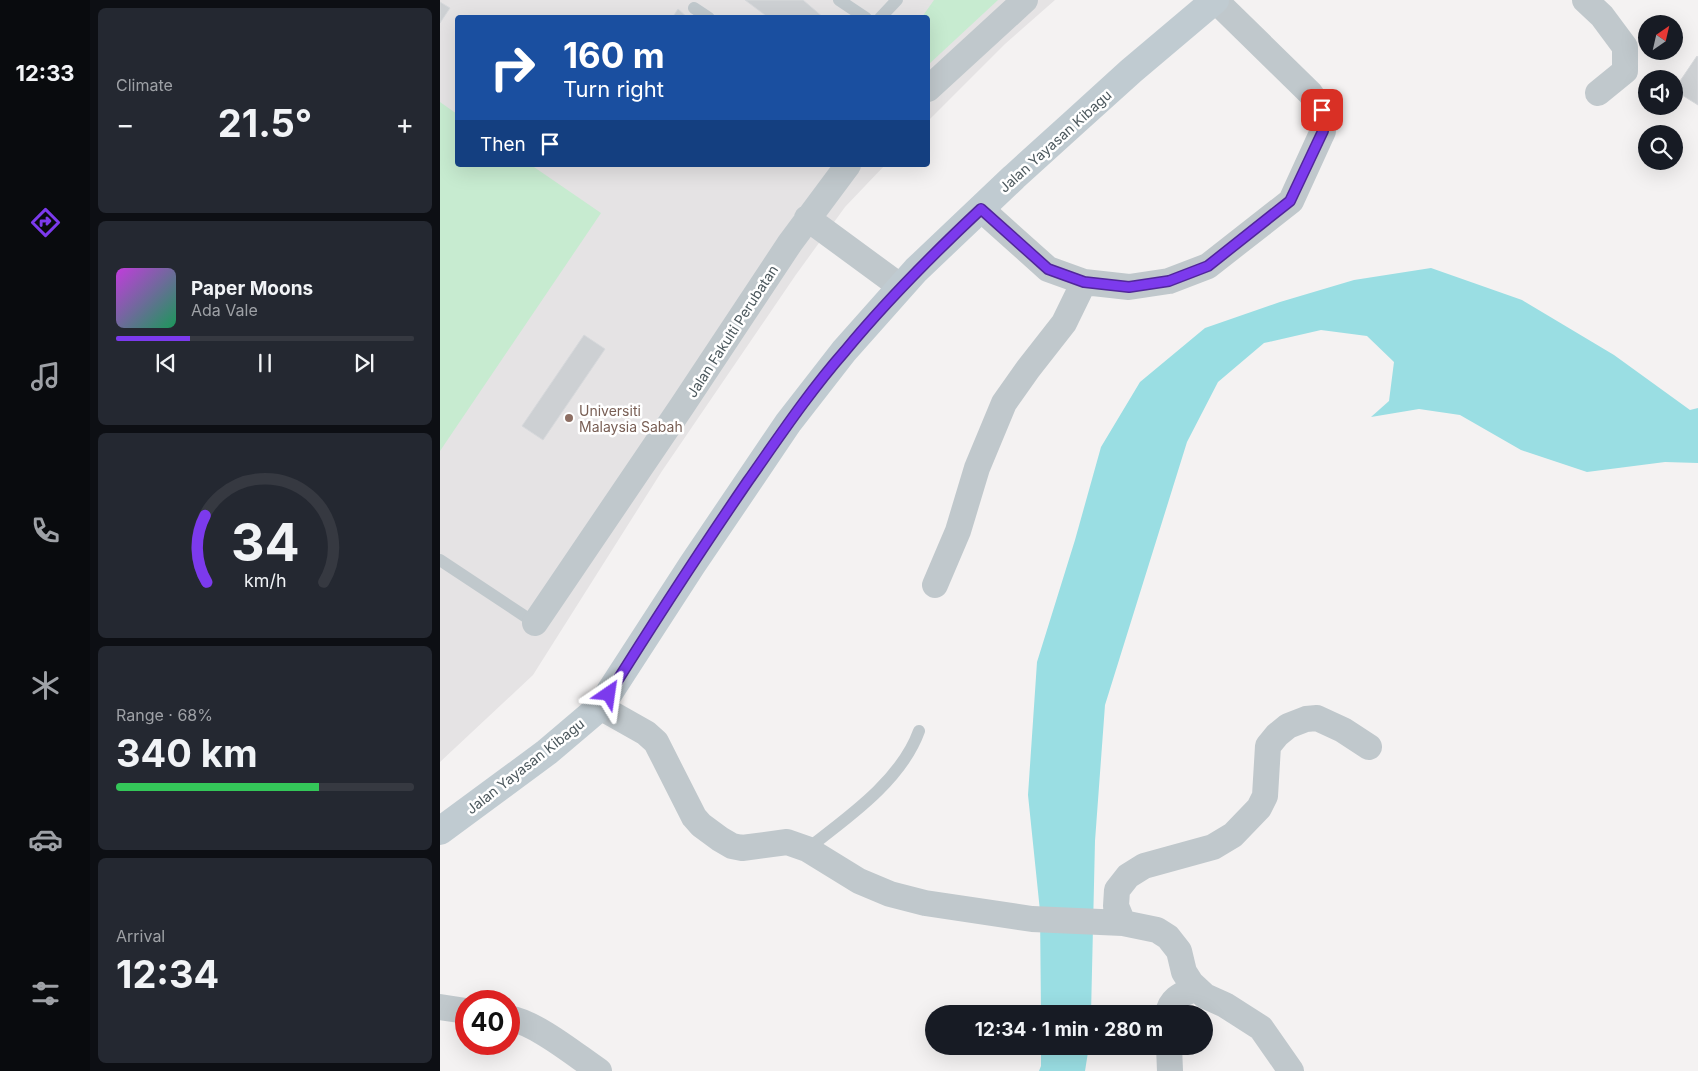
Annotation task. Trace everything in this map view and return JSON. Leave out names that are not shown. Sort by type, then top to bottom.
[{"type":"street","points":[[930,87],[1025,0]]},
{"type":"street","points":[[981,209],[1048,269],[1084,282],[1129,287],[1169,281],[1208,266],[1290,201],[1323,131],[1322,110],[1310,92],[1215,0]]},
{"type":"street","name":"Jalan Yayasan Kibagu","points":[[440,831],[547,752],[600,707],[692,565],[788,423],[844,351],[916,270],[1124,77],[1215,0]]},
{"type":"street","points":[[1585,0],[1602,16],[1625,47],[1625,72],[1598,94]]},
{"type":"street","name":"Jalan Fakulti Perubatan","points":[[535,623],[807,218],[846,167]]},
{"type":"street","points":[[807,218],[901,287]]},
{"type":"street","points":[[935,585],[958,531],[978,468],[1004,403],[1064,323],[1084,282]]},
{"type":"street","points":[[600,707],[646,733],[656,742],[694,817],[701,825],[732,846],[742,848],[787,842],[807,849],[860,881],[890,894],[925,903],[1032,919],[1112,923],[1157,930],[1168,937],[1179,951],[1184,972],[1196,988],[1205,996],[1225,1005],[1261,1028],[1291,1071]]},
{"type":"street","points":[[1112,923],[1117,890],[1128,876],[1144,866],[1213,847],[1234,835],[1259,808],[1265,796],[1268,746],[1288,726],[1306,719],[1316,718],[1343,730],[1369,747]]},
{"type":"street","points":[[1172,1005],[1174,1000],[1196,988]]},
{"type":"street","points":[[440,1007],[455,1009]]},
{"type":"street","points":[[520,1021],[533,1027],[600,1071]]},
{"type":"street","points":[[1169,1055],[1170,1071]]},
{"type":"lane","points":[[839,0],[862,15]]},
{"type":"lane","points":[[883,15],[897,0]]},
{"type":"lane","points":[[694,8],[704,15]]},
{"type":"lane","points":[[440,560],[535,623]]},
{"type":"lane","points":[[807,849],[865,805],[903,762],[915,744],[919,731]]},
{"type":"shaded area","name":"Universiti Malaysia Sabah","points":[[440,0],[1055,0],[1005,44],[930,119],[930,15],[455,15],[455,167],[883,167],[845,207],[795,276],[662,471],[533,675],[440,762]]},
{"type":"green space","points":[[934,0],[998,0],[930,63],[930,15],[923,15]]},
{"type":"green space","points":[[440,102],[455,113],[455,167],[534,167],[601,213],[440,451]]},
{"type":"water","points":[[1431,268],[1522,300],[1614,355],[1690,410],[1698,408],[1698,463],[1665,462],[1587,472],[1521,450],[1460,415],[1419,409],[1371,417],[1389,401],[1394,362],[1367,336],[1321,330],[1264,343],[1218,382],[1187,442],[1105,705],[1095,841],[1091,1005],[1041,1005],[1040,911],[1028,795],[1037,662],[1075,540],[1101,447],[1140,382],[1205,328],[1280,302],[1354,280]]},
{"type":"water","points":[[1041,1055],[1088,1055],[1085,1071],[1039,1071]]},
{"type":"building","points":[[745,0],[803,0],[820,15],[765,15]]},
{"type":"building","points":[[440,2],[450,8],[440,23]]},
{"type":"building","points":[[678,9],[685,15],[674,15]]},
{"type":"building","points":[[1697,56],[1698,105],[1683,96],[1683,77]]},
{"type":"building","points":[[584,335],[605,349],[543,440],[522,426]]},
{"type":"place","name":"Universiti Malaysia Sabah","points":[[569,418]]},
{"type":"route","points":[[609,694],[692,565],[788,423],[812,391],[844,351],[916,270],[981,209],[1048,269],[1084,282],[1129,287],[1169,281],[1208,266],[1290,201],[1323,131],[1322,110]]}]
